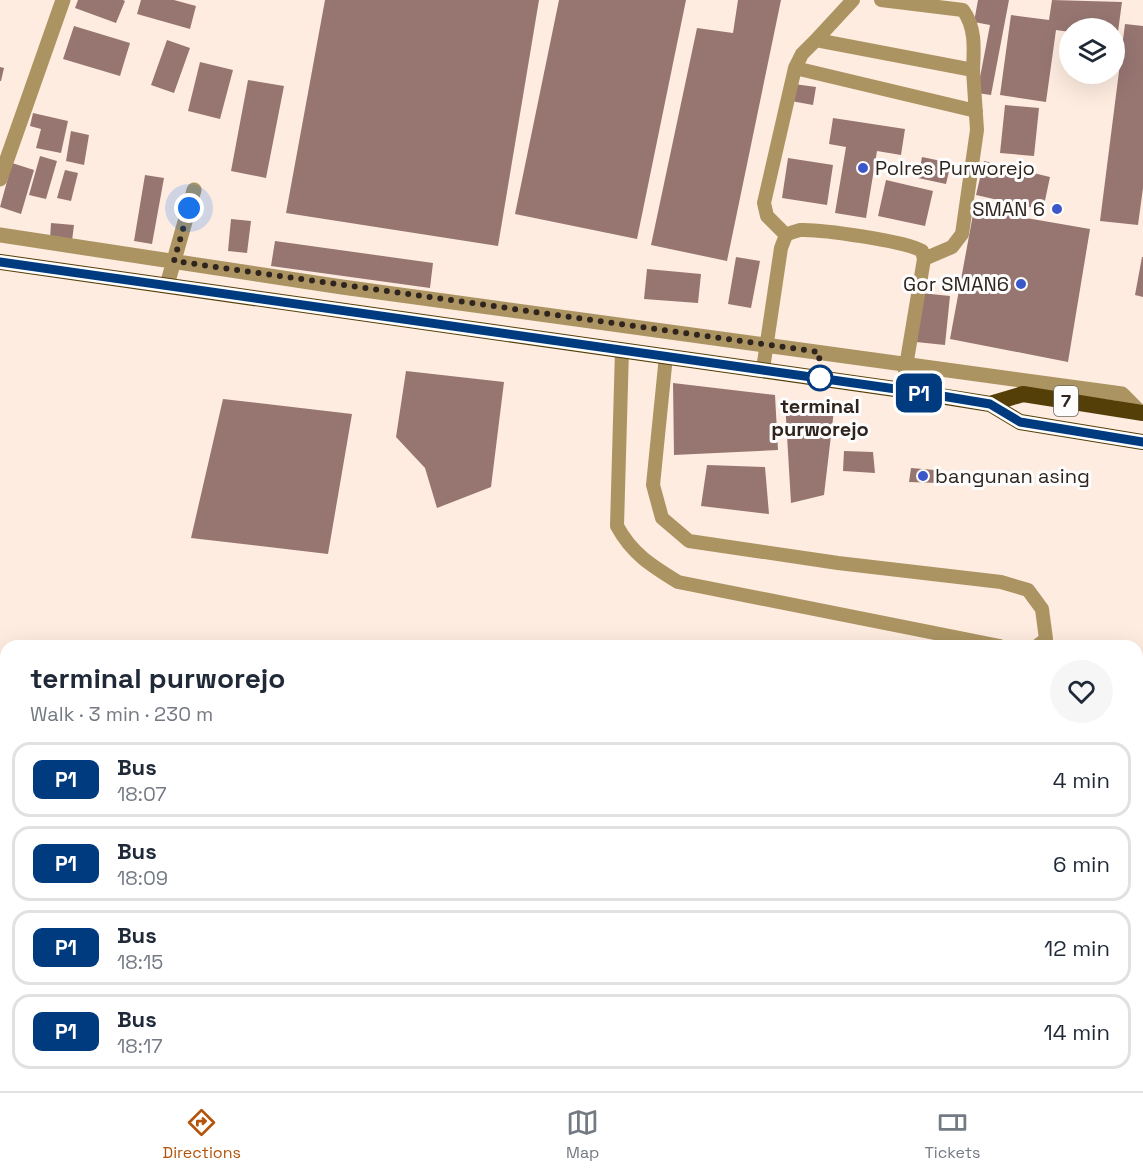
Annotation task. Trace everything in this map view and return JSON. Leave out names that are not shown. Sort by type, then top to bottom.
[{"type":"highway","name":"7","points":[[0,262],[902,390],[990,404],[1020,422],[1143,442]]},
{"type":"highway","name":"7","points":[[990,404],[1023,394],[1141,412]]},
{"type":"street","points":[[0,178],[63,0]]},
{"type":"street","points":[[167,285],[194,190]]},
{"type":"street","points":[[0,235],[1122,394],[1141,412]]},
{"type":"lane","points":[[786,235],[766,216],[764,203],[795,68],[802,54],[853,0]]},
{"type":"lane","points":[[880,0],[963,10],[969,18],[974,40],[973,70],[977,130],[962,234],[952,247],[924,259]]},
{"type":"lane","points":[[816,40],[973,70]]},
{"type":"lane","points":[[795,68],[976,111]]},
{"type":"lane","points":[[763,369],[781,248],[786,235],[800,230],[879,239],[915,246],[922,251],[924,259],[902,390]]},
{"type":"lane","points":[[622,350],[617,526],[627,545],[640,558],[678,582],[970,640]]},
{"type":"lane","points":[[666,356],[653,485],[662,518],[689,541],[838,563],[1001,582],[1028,590],[1042,609],[1045,640]]},
{"type":"building","points":[[78,0],[125,1],[116,23],[75,8]]},
{"type":"building","points":[[141,0],[174,0],[196,6],[190,29],[137,14]]},
{"type":"building","points":[[325,0],[539,0],[498,246],[286,213]]},
{"type":"building","points":[[559,0],[686,0],[637,239],[515,214]]},
{"type":"building","points":[[738,0],[781,0],[727,261],[651,245],[697,28],[733,33]]},
{"type":"building","points":[[978,0],[1009,0],[991,95],[977,93],[990,25],[974,22]]},
{"type":"building","points":[[1052,0],[1122,2],[1120,18],[1059,18],[1059,30],[1056,30],[1046,102],[1000,95],[1011,15],[1049,20]]},
{"type":"building","points":[[1125,24],[1143,26],[1143,188],[1138,225],[1100,221],[1117,84],[1125,84]]},
{"type":"building","points":[[74,26],[130,43],[120,76],[63,59]]},
{"type":"building","points":[[167,40],[190,48],[174,93],[151,85]]},
{"type":"building","points":[[200,62],[233,70],[220,119],[188,111]]},
{"type":"building","points":[[0,67],[4,68],[1,81],[0,81]]},
{"type":"building","points":[[248,80],[284,86],[266,178],[231,171]]},
{"type":"building","points":[[794,84],[816,87],[813,105],[791,101]]},
{"type":"building","points":[[1005,105],[1039,108],[1034,156],[1000,153]]},
{"type":"building","points":[[33,113],[68,121],[61,153],[36,148],[41,129],[30,126]]},
{"type":"building","points":[[833,118],[905,129],[901,155],[877,151],[866,218],[835,213],[846,147],[829,144]]},
{"type":"building","points":[[71,131],[89,135],[84,165],[66,161]]},
{"type":"building","points":[[40,156],[57,161],[46,199],[29,195]]},
{"type":"building","points":[[922,157],[951,163],[946,184],[918,178]]},
{"type":"building","points":[[788,158],[833,165],[827,205],[782,198]]},
{"type":"building","points":[[984,161],[1050,177],[1043,210],[976,195]]},
{"type":"building","points":[[12,163],[34,170],[21,214],[0,207]]},
{"type":"building","points":[[65,170],[78,173],[71,201],[57,198]]},
{"type":"building","points":[[145,175],[164,178],[152,244],[134,241]]},
{"type":"building","points":[[886,180],[933,191],[925,226],[878,216]]},
{"type":"building","name":"Gor SMAN6","points":[[974,209],[1090,229],[1068,362],[950,339]]},
{"type":"building","points":[[231,219],[251,221],[247,253],[228,251]]},
{"type":"building","points":[[51,223],[74,225],[72,241],[50,239]]},
{"type":"building","points":[[275,241],[433,263],[430,288],[271,266]]},
{"type":"building","points":[[736,257],[760,261],[751,308],[728,304]]},
{"type":"building","points":[[1143,257],[1143,297],[1135,295]]},
{"type":"building","points":[[647,269],[701,274],[698,303],[644,299]]},
{"type":"building","points":[[921,293],[950,296],[945,345],[916,342]]},
{"type":"building","points":[[406,371],[504,382],[491,487],[437,508],[425,468],[396,437]]},
{"type":"building","points":[[673,383],[775,395],[778,450],[674,455]]},
{"type":"building","points":[[223,399],[352,414],[328,554],[191,538]]},
{"type":"building","name":"terminal purworejo","points":[[785,402],[834,410],[824,495],[791,503]]},
{"type":"building","points":[[844,451],[873,452],[875,473],[843,471]]},
{"type":"building","points":[[707,465],[765,467],[769,514],[701,506]]},
{"type":"building","name":"bangunan asing","points":[[911,468],[935,470],[938,483],[909,482]]},
{"type":"bus line","name":"P1","points":[[0,262],[924,393],[990,404],[1020,422],[1143,442]]},
{"type":"place","name":"Polres Purworejo","points":[[863,168]]},
{"type":"place","name":"SMAN 6","points":[[1057,209]]},
{"type":"place","name":"Gor SMAN6","points":[[1021,284]]},
{"type":"place","name":"terminal purworejo","points":[[820,378]]},
{"type":"place","name":"bangunan asing","points":[[923,476]]},
{"type":"route","points":[[189,208],[174,261],[342,287],[819,352],[820,378]]}]
